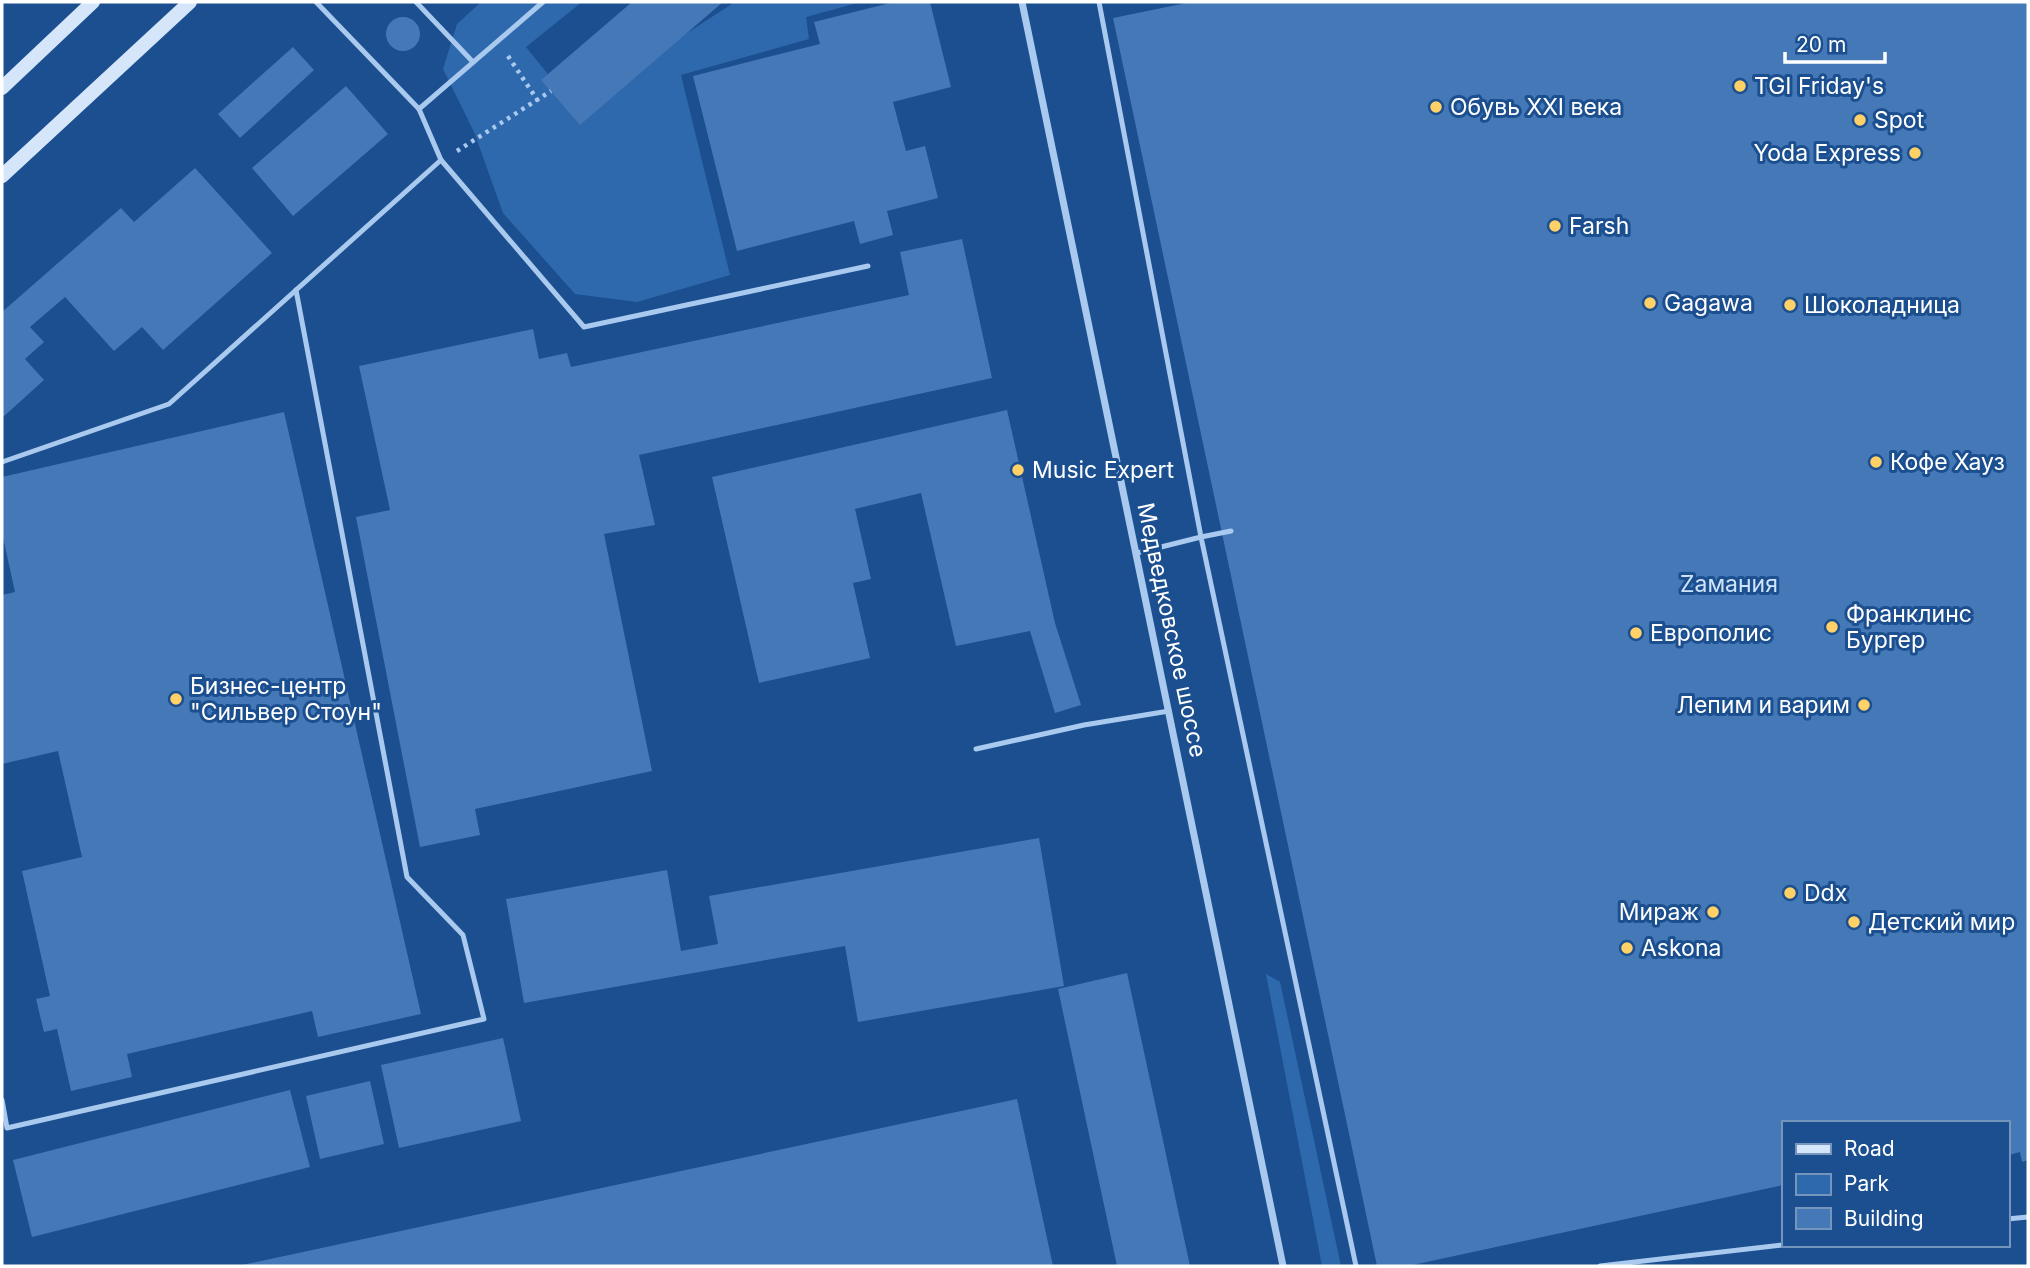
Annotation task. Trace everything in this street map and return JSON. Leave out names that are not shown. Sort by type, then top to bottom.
[{"type":"main road","points":[[2,88],[93,2]]},
{"type":"main road","points":[[2,176],[190,2]]},
{"type":"street","name":"Медведковское шоссе","points":[[1022,2],[1283,1266]]},
{"type":"lane","points":[[316,2],[419,109],[441,160],[584,327],[868,266]]},
{"type":"lane","points":[[416,2],[473,62]]},
{"type":"lane","points":[[419,109],[543,2]]},
{"type":"lane","points":[[1099,2],[1201,537],[1356,1266]]},
{"type":"lane","points":[[2,462],[169,404],[441,160]]},
{"type":"lane","points":[[2,1100],[7,1128],[484,1019],[463,935],[407,877],[296,290]]},
{"type":"lane","points":[[1137,553],[1231,531]]},
{"type":"lane","points":[[976,749],[1084,725],[1169,711]]},
{"type":"lane","points":[[2009,1219],[2028,1217]]},
{"type":"lane","points":[[1600,1266],[1782,1245]]},
{"type":"path","points":[[498,41],[538,101]]},
{"type":"path","points":[[441,160],[551,91]]},
{"type":"green space","points":[[481,2],[582,2],[526,47],[581,115],[684,35],[735,2],[861,2],[806,17],[809,39],[681,75],[730,275],[637,302],[575,294],[503,213],[474,132],[443,69],[457,24]]},
{"type":"green space","points":[[1266,974],[1280,982],[1341,1266],[1322,1266]]},
{"type":"building","points":[[632,2],[723,2],[580,125],[541,80]]},
{"type":"building","points":[[894,2],[930,2],[951,87],[893,102],[906,151],[925,146],[938,198],[887,211],[893,235],[860,244],[854,221],[737,251],[693,76],[820,44],[814,22]]},
{"type":"building","name":"Европолис","points":[[1191,2],[2028,2],[2028,1160],[2022,1162],[2020,1152],[2009,1155],[2009,1121],[1782,1121],[1782,1185],[1408,1266],[1377,1266],[1113,18]]},
{"type":"building","points":[[403,17],[415,22],[420,34],[415,46],[403,51],[391,46],[386,34],[391,22]]},
{"type":"building","points":[[293,47],[314,70],[240,138],[218,114]]},
{"type":"building","points":[[346,86],[388,134],[293,216],[252,168]]},
{"type":"building","points":[[195,168],[272,253],[163,350],[142,327],[114,351],[65,297],[30,327],[44,342],[25,359],[44,380],[2,418],[2,312],[121,208],[134,222]]},
{"type":"building","points":[[962,239],[992,378],[639,455],[655,525],[604,534],[652,771],[475,809],[480,835],[420,847],[356,517],[390,510],[359,366],[533,329],[539,359],[567,353],[571,367],[609,359],[909,295],[900,252]]},
{"type":"building","points":[[1007,410],[1055,623],[1081,705],[1055,713],[1030,631],[956,646],[921,493],[855,509],[871,579],[853,583],[870,658],[759,683],[712,477]]},
{"type":"building","name":"Бизнес-центр \"Сильвер Стоун\"","points":[[284,412],[421,1014],[318,1037],[312,1011],[127,1054],[132,1077],[71,1091],[57,1029],[44,1032],[36,999],[50,996],[22,871],[82,857],[58,751],[2,764],[2,595],[15,592],[2,533],[2,477]]},
{"type":"building","points":[[1039,838],[1064,986],[858,1022],[845,946],[524,1003],[506,899],[667,870],[681,951],[718,944],[709,896]]},
{"type":"building","points":[[1127,973],[1190,1266],[1117,1266],[1058,989]]},
{"type":"building","points":[[503,1038],[521,1121],[399,1148],[381,1065]]},
{"type":"building","points":[[370,1081],[384,1144],[320,1159],[306,1096]]},
{"type":"building","points":[[290,1090],[310,1167],[32,1237],[13,1160]]},
{"type":"building","points":[[1017,1099],[1053,1266],[242,1266],[242,1265]]},
{"type":"place","name":"TGI Friday's","points":[[1740,86]]},
{"type":"place","name":"Обувь XXI века","points":[[1436,107]]},
{"type":"place","name":"Spot","points":[[1860,120]]},
{"type":"place","name":"Yoda Express","points":[[1915,153]]},
{"type":"place","name":"Farsh","points":[[1555,226]]},
{"type":"place","name":"Gagawa","points":[[1650,303]]},
{"type":"place","name":"Шоколадница","points":[[1790,305]]},
{"type":"place","name":"Кофе Хауз","points":[[1876,462]]},
{"type":"place","name":"Music Expert","points":[[1018,470]]},
{"type":"place","name":"Франклинс Бургер","points":[[1832,627]]},
{"type":"place","name":"Европолис","points":[[1636,633]]},
{"type":"place","name":"Бизнес-центр \"Сильвер Стоун\"","points":[[176,699]]},
{"type":"place","name":"Лепим и варим","points":[[1864,705]]},
{"type":"place","name":"Ddx","points":[[1790,893]]},
{"type":"place","name":"Мираж","points":[[1713,912]]},
{"type":"place","name":"Детский мир","points":[[1854,922]]},
{"type":"place","name":"Askona","points":[[1627,948]]},
{"type":"park label","name":"Zамания","points":[[1729,584]]}]
